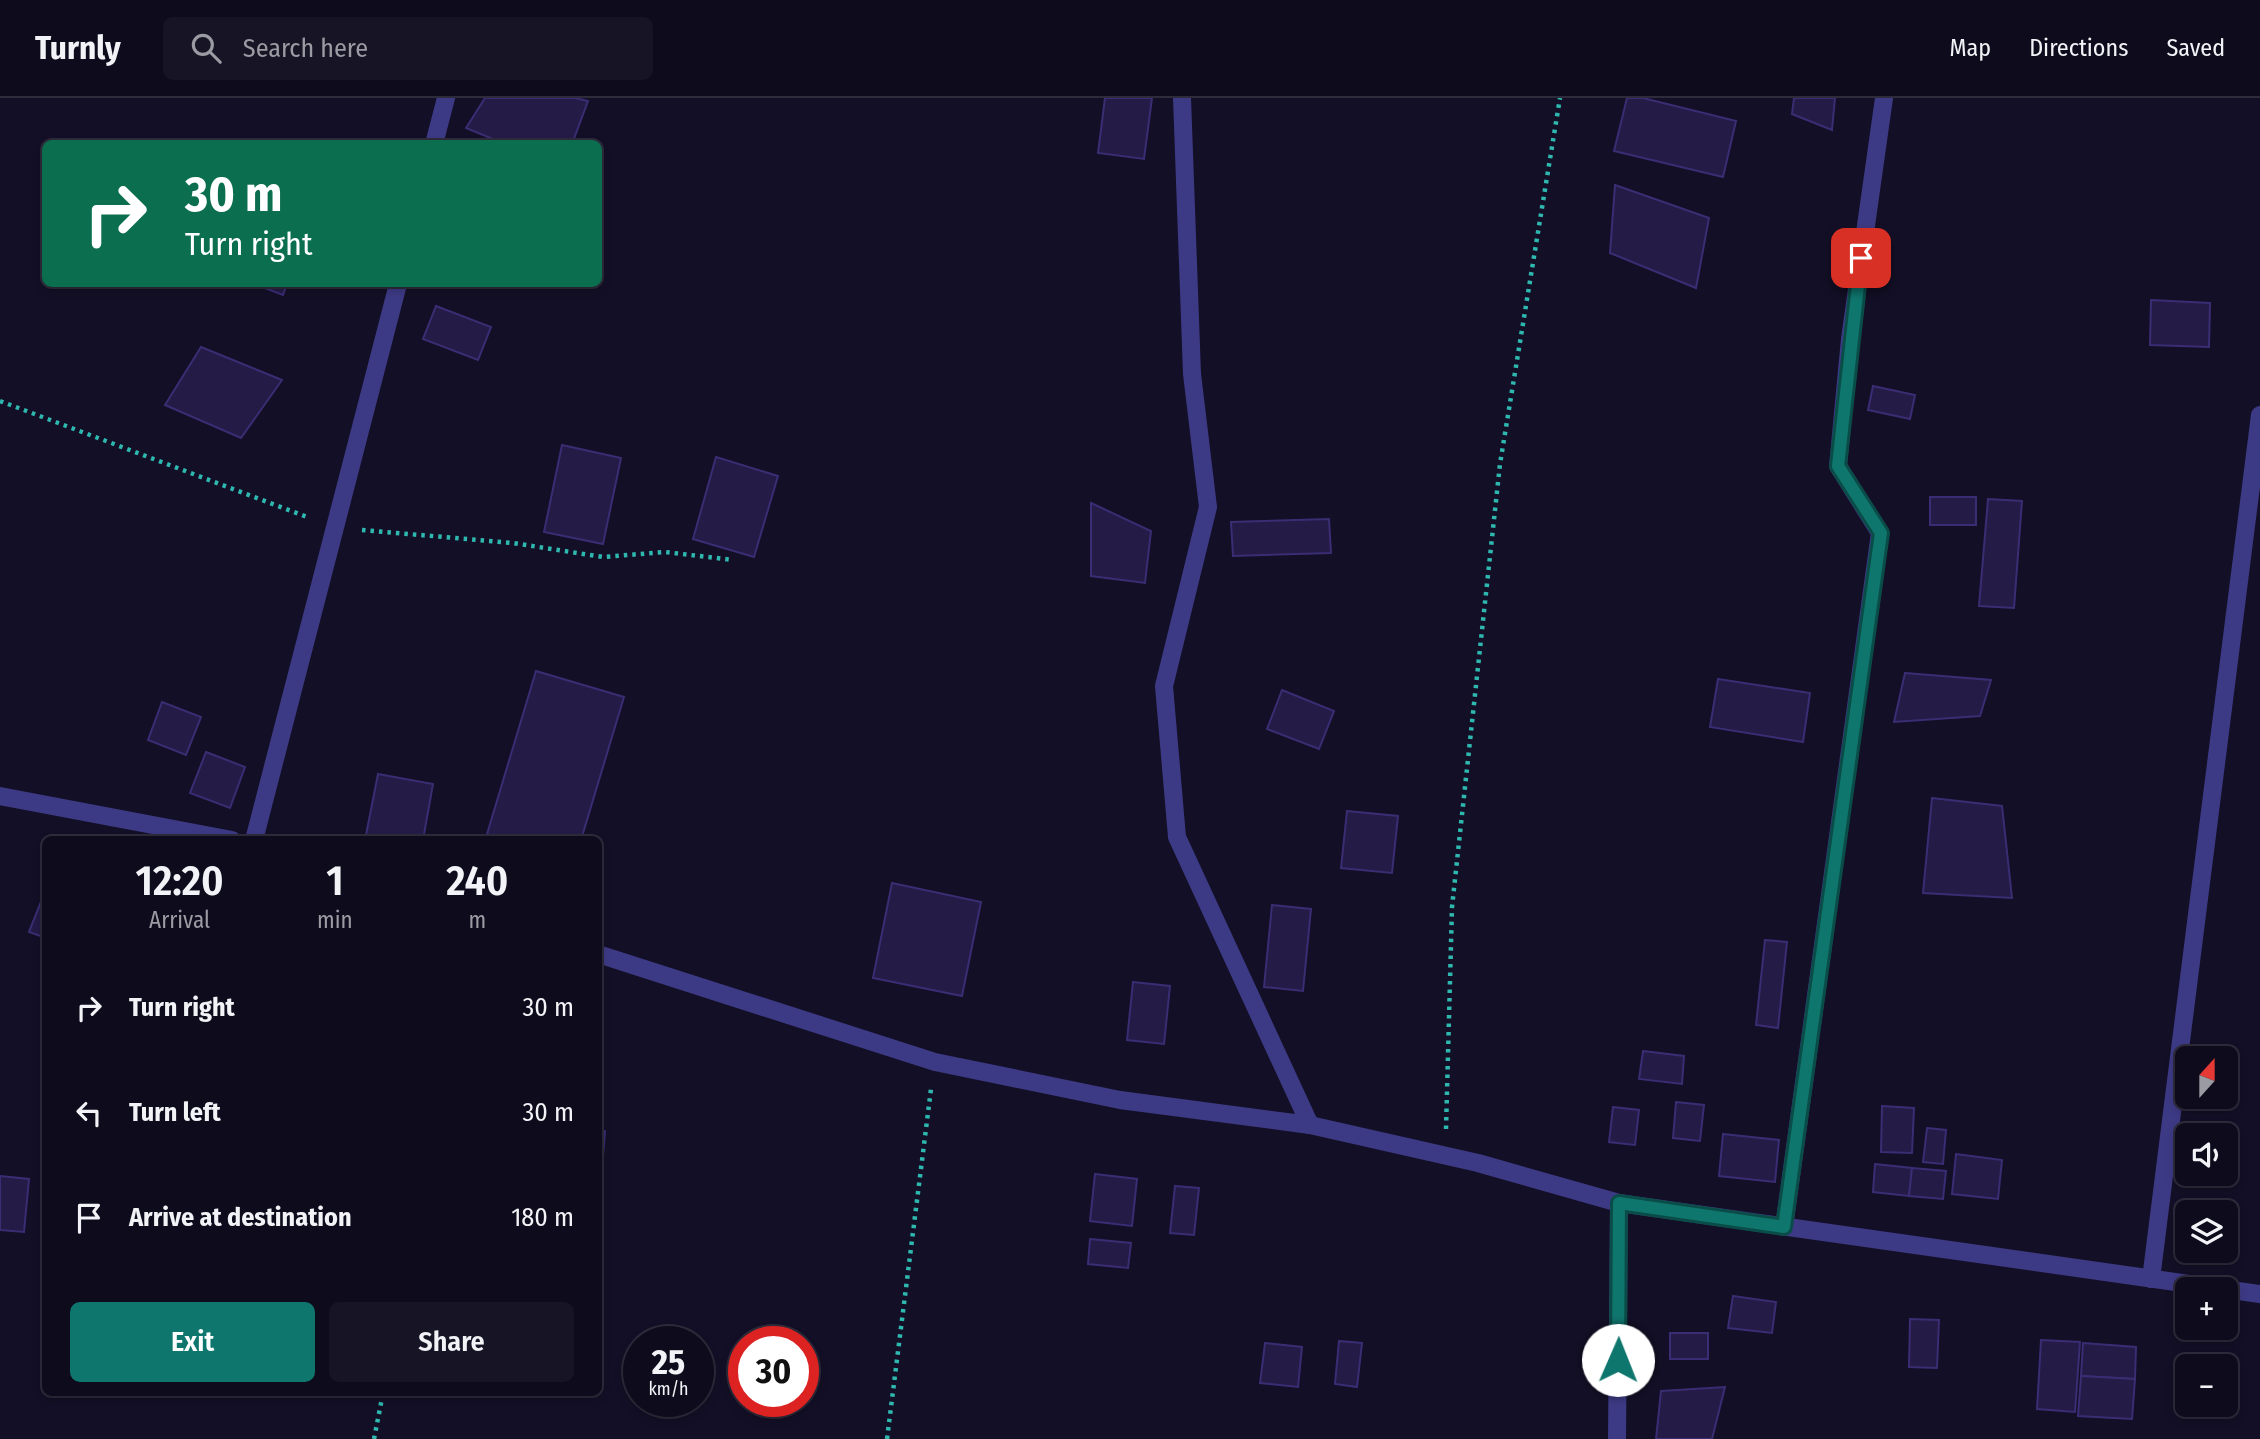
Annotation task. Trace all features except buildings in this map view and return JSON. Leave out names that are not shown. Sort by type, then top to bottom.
[{"type":"street","points":[[435,140],[446,98]]},
{"type":"street","points":[[1182,98],[1192,374],[1208,507],[1164,686],[1177,837],[1310,1125]]},
{"type":"street","points":[[1784,1227],[1881,533],[1838,466],[1850,339],[1884,98]]},
{"type":"street","points":[[255,836],[397,287]]},
{"type":"street","points":[[2151,1279],[2260,415]]},
{"type":"street","points":[[0,796],[211,836]]},
{"type":"street","points":[[602,955],[934,1062],[1120,1100],[1310,1125],[1445,1155],[1619,1203],[2260,1294]]},
{"type":"street","points":[[1617,1439],[1619,1203]]},
{"type":"path","points":[[1445,1155],[1455,880],[1500,464],[1560,98]]},
{"type":"path","points":[[887,1439],[934,1062]]},
{"type":"path","points":[[374,1439],[382,1396]]},
{"type":"route","points":[[1618,1360],[1619,1203],[1784,1227],[1881,533],[1838,466],[1861,258]]}]
